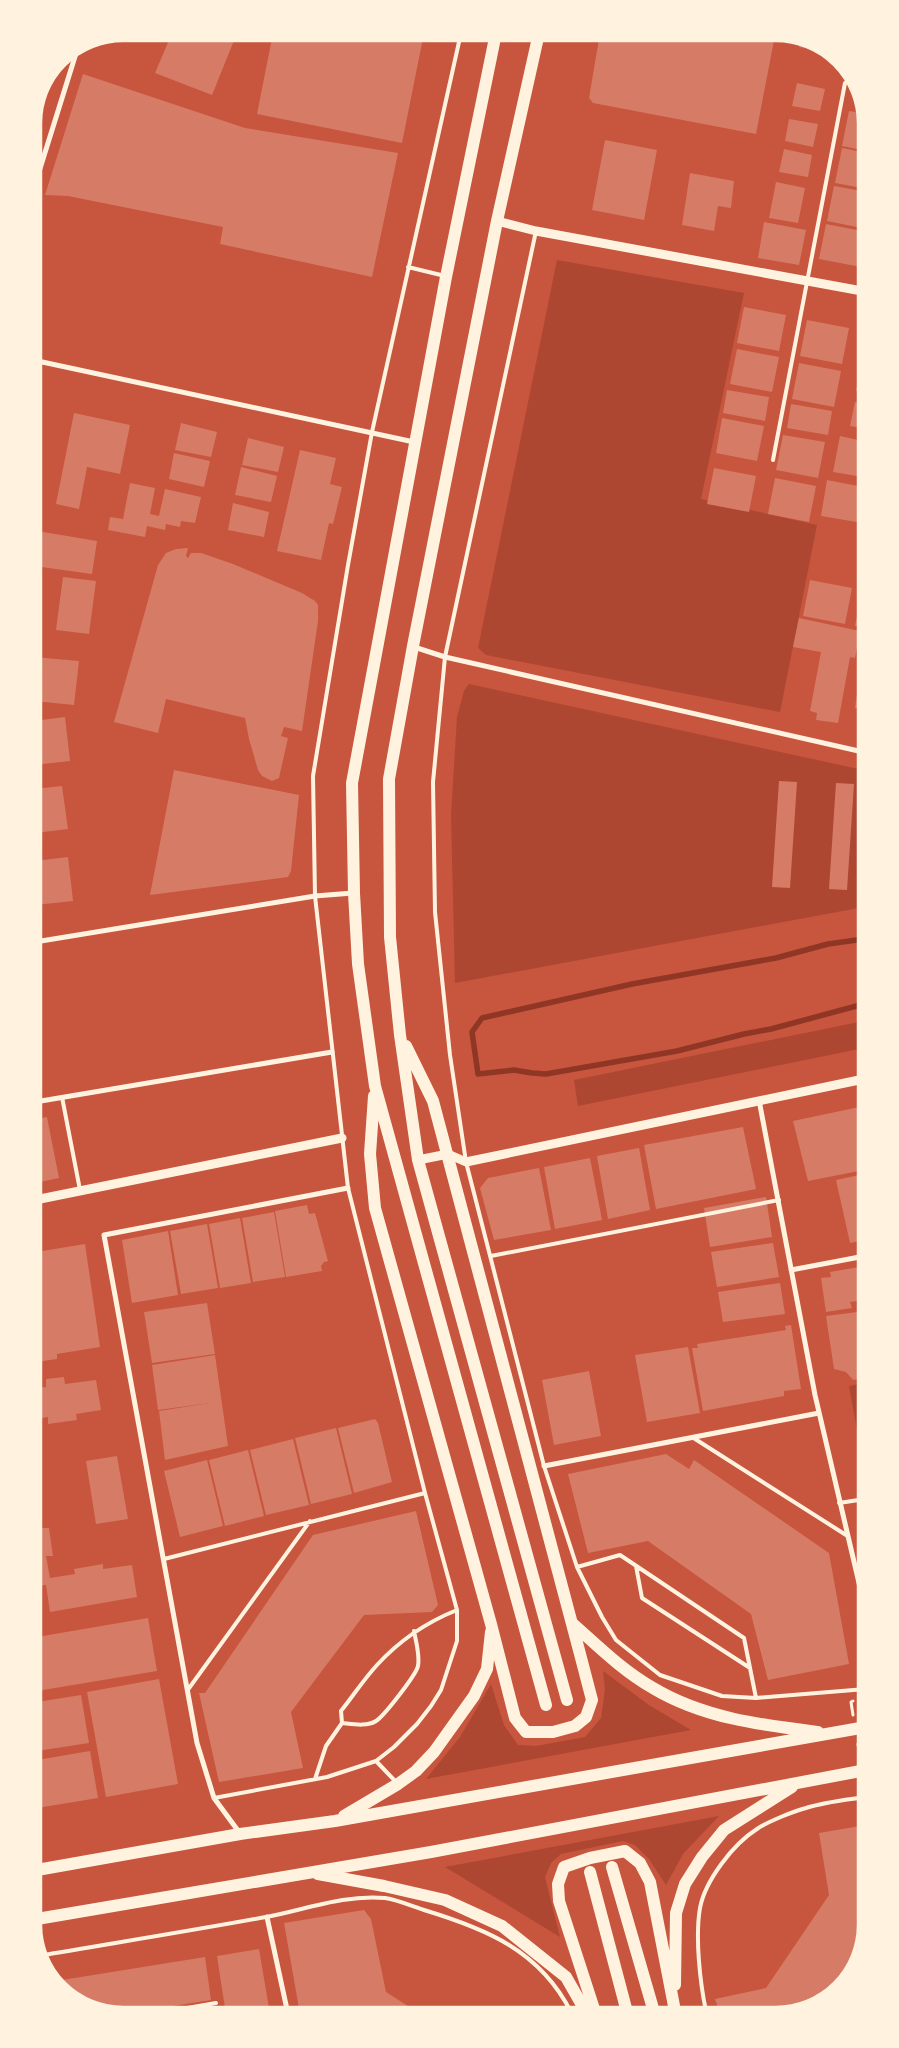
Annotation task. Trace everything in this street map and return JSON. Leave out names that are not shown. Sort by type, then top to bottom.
[{"type":"main road","points":[[494,41],[446,277],[352,782],[354,894],[358,964],[375,1086],[546,1705]]},
{"type":"main road","points":[[537,41],[497,221],[413,646],[389,779],[390,937],[400,1034],[418,1160],[567,1700]]},
{"type":"main road","points":[[375,1086],[370,1154],[375,1208],[516,1718],[526,1732],[553,1732],[575,1726],[586,1717],[592,1700],[573,1624],[434,1101],[400,1034]]},
{"type":"main road","points":[[335,1821],[398,1784],[416,1771],[434,1752],[474,1696],[487,1669],[491,1624]]},
{"type":"main road","points":[[573,1624],[606,1655],[629,1672],[654,1689],[682,1703],[754,1724],[831,1733]]},
{"type":"main road","points":[[41,1869],[240,1834],[335,1821],[858,1728]]},
{"type":"main road","points":[[41,1917],[431,1852],[801,1782],[858,1768]]},
{"type":"main road","points":[[675,2007],[676,1913],[685,1884],[702,1857],[724,1830],[801,1782]]},
{"type":"main road","points":[[593,2007],[560,1901],[558,1884],[564,1867],[590,1858],[626,1852],[640,1863],[650,1882],[674,2007]]},
{"type":"main road","points":[[612,1867],[653,2007]]},
{"type":"main road","points":[[307,1872],[384,1892],[445,1900],[502,1926],[566,1977],[583,2007]]},
{"type":"main road","points":[[590,1872],[626,2007]]},
{"type":"street","points":[[41,165],[74,58]]},
{"type":"street","points":[[497,221],[536,231],[858,290]]},
{"type":"street","points":[[41,362],[415,442]]},
{"type":"street","points":[[413,646],[445,658],[858,751]]},
{"type":"street","points":[[41,941],[315,896],[354,894]]},
{"type":"street","points":[[41,1101],[332,1052]]},
{"type":"street","points":[[418,1160],[448,1154],[466,1162],[858,1080]]},
{"type":"street","points":[[759,1100],[819,1413],[858,1582]]},
{"type":"street","points":[[41,1199],[342,1138]]},
{"type":"street","points":[[240,1834],[214,1798],[196,1743],[104,1235],[348,1188]]},
{"type":"street","points":[[791,1270],[858,1257]]},
{"type":"street","points":[[544,1466],[819,1413]]},
{"type":"street","points":[[267,1917],[286,2007]]},
{"type":"lane","points":[[214,1798],[315,1779],[376,1761],[394,1747],[417,1724],[441,1690],[457,1641],[457,1610],[425,1493],[348,1188],[315,896],[313,776],[372,432],[459,41]]},
{"type":"lane","points":[[772,460],[845,83]]},
{"type":"lane","points":[[536,231],[445,658],[433,782],[435,912],[450,1055],[466,1162],[544,1466],[576,1567],[616,1640],[660,1675],[722,1696],[756,1698],[858,1690]]},
{"type":"lane","points":[[408,267],[446,277]]},
{"type":"lane","points":[[62,1097],[80,1190]]},
{"type":"lane","points":[[491,1256],[779,1200]]},
{"type":"lane","points":[[692,1437],[846,1535]]},
{"type":"lane","points":[[164,1560],[425,1493]]},
{"type":"lane","points":[[839,1502],[858,1500]]},
{"type":"lane","points":[[187,1692],[310,1521]]},
{"type":"lane","points":[[576,1567],[620,1555],[744,1638],[756,1698]]},
{"type":"lane","points":[[636,1566],[642,1598],[750,1668]]},
{"type":"lane","points":[[315,1779],[326,1746],[342,1723],[341,1711],[377,1665],[414,1632],[438,1618],[457,1610]]},
{"type":"lane","points":[[342,1723],[362,1724],[377,1721],[414,1676],[418,1666],[418,1656],[414,1632]]},
{"type":"lane","points":[[376,1761],[398,1784]]},
{"type":"lane","points":[[705,2007],[701,1986],[699,1949],[700,1908],[711,1880],[731,1852],[756,1829],[805,1808],[858,1798]]},
{"type":"lane","points":[[47,1954],[267,1917],[384,1892],[501,1939],[522,1952],[551,1980],[568,2007]]},
{"type":"lane","points":[[197,2007],[216,2004]]},
{"type":"path","points":[[850,1702],[854,1720]]},
{"type":"path","points":[[856,1738],[858,1745]]},
{"type":"shaded area","points":[[557,260],[744,293],[701,499],[817,525],[780,712],[486,655],[478,648]]},
{"type":"shaded area","points":[[469,684],[858,769],[858,908],[455,983],[451,816],[457,717],[464,691]]},
{"type":"shaded area","points":[[858,1022],[858,1049],[578,1106],[574,1080]]},
{"type":"shaded area","points":[[858,1384],[858,1435],[849,1386]]},
{"type":"shaded area","points":[[603,1671],[649,1705],[691,1730],[426,1779],[460,1737],[491,1684],[504,1725],[518,1745],[536,1746],[585,1737],[601,1718],[605,1689]]},
{"type":"shaded area","points":[[719,1816],[683,1854],[666,1885],[649,1859],[635,1845],[623,1841],[561,1854],[551,1863],[545,1877],[560,1937],[445,1867]]},
{"type":"building","points":[[169,41],[234,41],[212,95],[155,73]]},
{"type":"building","points":[[271,41],[422,41],[402,143],[257,114]]},
{"type":"building","points":[[599,41],[774,41],[756,134],[593,103],[589,98]]},
{"type":"building","points":[[83,74],[245,128],[398,153],[372,277],[220,244],[223,227],[68,196],[45,195]]},
{"type":"building","points":[[797,83],[825,89],[820,111],[792,106]]},
{"type":"building","points":[[849,111],[857,112],[858,149],[842,146]]},
{"type":"building","points":[[789,119],[818,124],[813,147],[785,141]]},
{"type":"building","points":[[605,140],[657,150],[644,220],[592,210]]},
{"type":"building","points":[[842,148],[858,151],[858,187],[835,183]]},
{"type":"building","points":[[784,149],[812,155],[808,177],[779,172]]},
{"type":"building","points":[[690,173],[734,181],[731,208],[718,206],[714,231],[682,225]]},
{"type":"building","points":[[776,182],[805,188],[798,223],[769,218]]},
{"type":"building","points":[[834,186],[858,190],[858,227],[827,221]]},
{"type":"building","points":[[764,222],[806,230],[799,265],[758,258]]},
{"type":"building","points":[[826,224],[858,230],[858,266],[819,259]]},
{"type":"building","points":[[744,307],[786,315],[779,351],[737,343]]},
{"type":"building","points":[[807,320],[849,328],[842,364],[800,356]]},
{"type":"building","points":[[737,349],[779,357],[772,392],[730,384]]},
{"type":"building","points":[[799,363],[841,371],[834,407],[792,399]]},
{"type":"building","points":[[727,390],[769,397],[765,421],[723,413]]},
{"type":"building","points":[[855,402],[858,402],[858,427],[850,426]]},
{"type":"building","points":[[791,404],[832,411],[828,435],[787,428]]},
{"type":"building","points":[[74,413],[130,425],[120,474],[87,467],[79,509],[56,504]]},
{"type":"building","points":[[722,418],[764,426],[757,461],[716,453]]},
{"type":"building","points":[[181,423],[217,432],[211,457],[175,450]]},
{"type":"building","points":[[783,435],[825,442],[818,478],[776,470]]},
{"type":"building","points":[[840,436],[858,440],[858,476],[833,472]]},
{"type":"building","points":[[248,438],[284,447],[278,472],[242,465]]},
{"type":"building","points":[[300,450],[336,458],[330,484],[342,487],[333,524],[329,523],[321,560],[277,551]]},
{"type":"building","points":[[174,453],[210,461],[204,487],[169,479]]},
{"type":"building","points":[[241,467],[277,476],[271,502],[235,495]]},
{"type":"building","points":[[714,468],[756,476],[749,512],[707,504]]},
{"type":"building","points":[[775,478],[816,486],[809,522],[768,514]]},
{"type":"building","points":[[827,480],[858,486],[858,522],[821,516]]},
{"type":"building","points":[[130,483],[155,488],[150,514],[159,516],[165,489],[201,497],[195,523],[181,521],[180,527],[166,524],[165,530],[147,526],[145,537],[108,530],[110,517],[123,519]]},
{"type":"building","points":[[233,503],[269,512],[264,537],[228,530]]},
{"type":"building","points":[[41,532],[97,541],[92,574],[41,567]]},
{"type":"building","points":[[188,548],[186,556],[188,558],[191,553],[201,553],[233,564],[302,593],[318,605],[318,621],[302,731],[284,727],[281,736],[288,738],[279,778],[272,781],[262,776],[258,770],[245,718],[166,699],[158,733],[114,722],[158,565],[166,553],[176,549]]},
{"type":"building","points":[[63,577],[96,581],[89,634],[56,630]]},
{"type":"building","points":[[810,580],[852,588],[845,624],[803,616]]},
{"type":"building","points":[[858,611],[858,626],[855,626]]},
{"type":"building","points":[[799,618],[858,631],[855,658],[850,657],[838,723],[816,720],[817,713],[810,711],[821,652],[793,647]]},
{"type":"building","points":[[41,658],[79,661],[74,705],[41,702]]},
{"type":"building","points":[[858,687],[858,708],[855,708]]},
{"type":"building","points":[[65,717],[70,761],[41,764],[41,720]]},
{"type":"building","points":[[174,770],[299,795],[291,871],[288,877],[150,895]]},
{"type":"building","points":[[779,781],[797,782],[790,888],[772,887]]},
{"type":"building","points":[[836,783],[854,784],[847,890],[829,889]]},
{"type":"building","points":[[62,786],[68,829],[41,832],[41,788]]},
{"type":"building","points":[[68,857],[73,901],[41,904],[41,860]]},
{"type":"building","points":[[858,1107],[858,1171],[808,1181],[793,1121]]},
{"type":"building","points":[[47,1117],[59,1178],[41,1182],[41,1118]]},
{"type":"building","points":[[743,1127],[756,1189],[656,1209],[644,1145]]},
{"type":"building","points":[[639,1148],[650,1210],[608,1219],[597,1156]]},
{"type":"building","points":[[590,1158],[602,1220],[555,1229],[544,1167]]},
{"type":"building","points":[[539,1168],[551,1230],[494,1240],[480,1188],[488,1178]]},
{"type":"building","points":[[858,1175],[858,1241],[850,1243],[836,1180]]},
{"type":"building","points":[[766,1197],[772,1237],[710,1247],[704,1208]]},
{"type":"building","points":[[307,1205],[309,1214],[315,1213],[328,1261],[324,1262],[321,1266],[322,1271],[286,1277],[275,1211]]},
{"type":"building","points":[[274,1212],[285,1277],[253,1282],[242,1218]]},
{"type":"building","points":[[240,1218],[251,1283],[220,1288],[209,1224]]},
{"type":"building","points":[[207,1224],[218,1288],[181,1294],[170,1231]]},
{"type":"building","points":[[168,1231],[178,1295],[132,1303],[122,1240]]},
{"type":"building","points":[[773,1243],[779,1277],[717,1287],[711,1252]]},
{"type":"building","points":[[85,1244],[100,1347],[57,1354],[57,1359],[41,1361],[41,1251]]},
{"type":"building","points":[[858,1267],[858,1301],[850,1302],[852,1308],[826,1312],[821,1278],[831,1277],[830,1272]]},
{"type":"building","points":[[780,1283],[785,1314],[723,1322],[718,1292]]},
{"type":"building","points":[[207,1303],[215,1354],[152,1363],[144,1312]]},
{"type":"building","points":[[858,1312],[858,1379],[853,1380],[846,1372],[834,1369],[826,1316]]},
{"type":"building","points":[[791,1325],[801,1389],[784,1391],[784,1396],[703,1411],[692,1348],[698,1348],[697,1344],[786,1330],[785,1326]]},
{"type":"building","points":[[688,1347],[700,1413],[647,1422],[635,1355]]},
{"type":"building","points":[[215,1355],[228,1446],[165,1460],[159,1411],[210,1403],[158,1410],[152,1365]]},
{"type":"building","points":[[589,1371],[601,1436],[554,1445],[542,1380]]},
{"type":"building","points":[[64,1377],[65,1384],[96,1380],[101,1410],[76,1414],[77,1420],[48,1424],[48,1417],[41,1418],[41,1388],[46,1387],[46,1379]]},
{"type":"building","points":[[375,1419],[378,1423],[392,1482],[354,1493],[338,1428]]},
{"type":"building","points":[[336,1428],[352,1494],[311,1504],[295,1438]]},
{"type":"building","points":[[293,1439],[309,1505],[266,1515],[250,1450]]},
{"type":"building","points":[[248,1450],[264,1516],[225,1526],[209,1460]]},
{"type":"building","points":[[666,1454],[689,1469],[694,1460],[829,1553],[849,1664],[768,1680],[751,1614],[648,1541],[588,1553],[568,1474]]},
{"type":"building","points":[[117,1456],[128,1519],[96,1524],[86,1461]]},
{"type":"building","points":[[207,1460],[223,1526],[180,1537],[164,1471]]},
{"type":"building","points":[[416,1511],[438,1605],[432,1612],[364,1615],[291,1712],[303,1768],[219,1782],[199,1693],[205,1693],[313,1535]]},
{"type":"building","points":[[41,1522],[42,1528],[49,1528],[53,1556],[46,1556],[50,1578],[75,1574],[74,1569],[103,1564],[103,1569],[132,1565],[137,1597],[50,1612],[46,1585],[41,1586]]},
{"type":"building","points":[[148,1618],[157,1671],[41,1690],[41,1636]]},
{"type":"building","points":[[159,1679],[178,1784],[106,1797],[87,1692]]},
{"type":"building","points":[[81,1695],[89,1743],[41,1750],[41,1701]]},
{"type":"building","points":[[90,1751],[98,1798],[41,1807],[41,1759]]},
{"type":"building","points":[[858,1826],[858,1925],[856,1941],[847,1966],[830,1986],[821,1993],[802,2002],[776,2007],[718,2007],[715,1999],[766,1988],[829,1895],[819,1833]]},
{"type":"building","points":[[364,1910],[371,1919],[386,1992],[410,2007],[299,2007],[284,1923]]},
{"type":"building","points":[[259,1949],[269,2007],[225,2007],[217,1956]]},
{"type":"building","points":[[205,1957],[211,2000],[166,2007],[118,2007],[82,1996],[62,1980]]},
{"type":"waterway","points":[[858,940],[828,944],[776,958],[632,984],[482,1018],[472,1032],[478,1074],[514,1070],[546,1074],[677,1051],[771,1029],[858,1006]]}]
